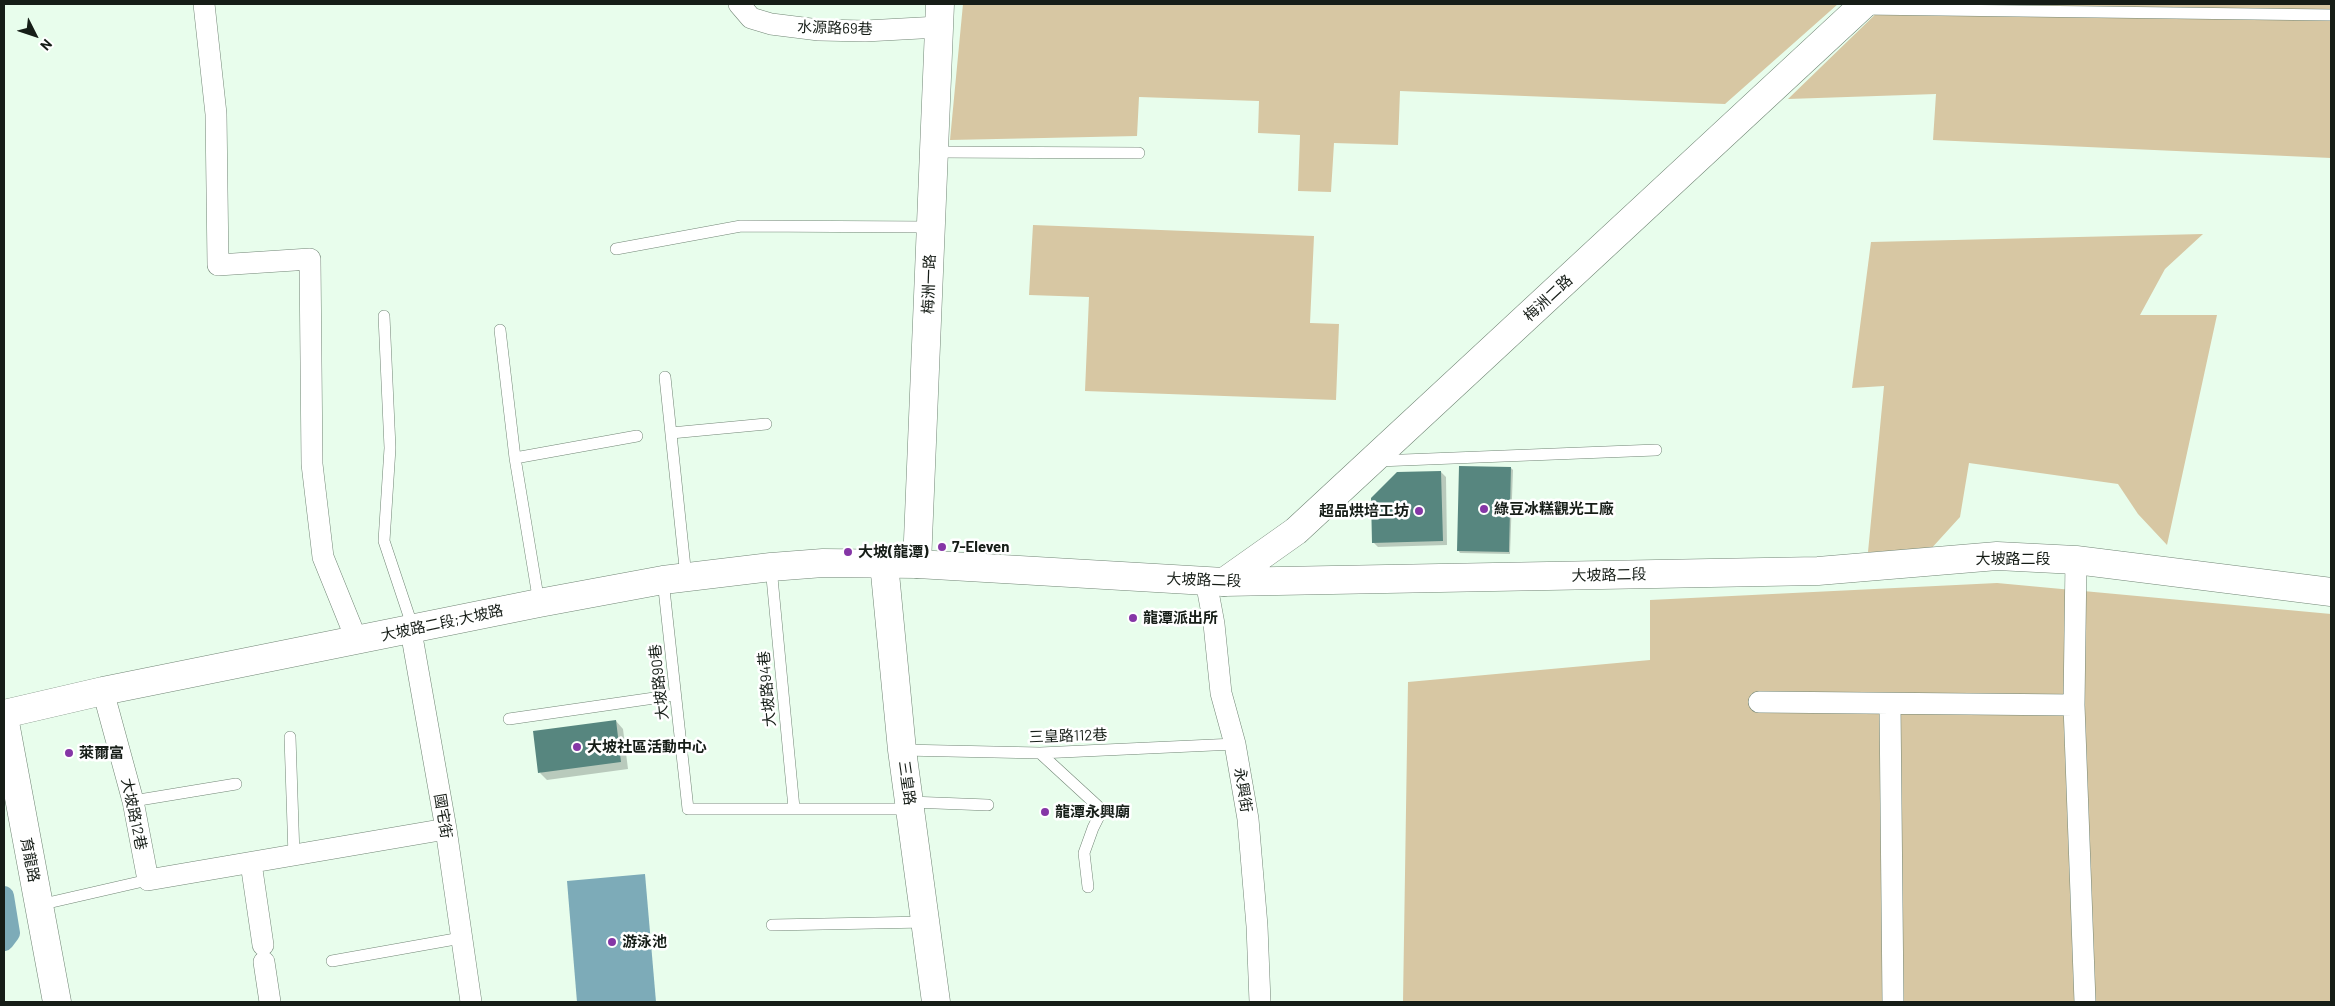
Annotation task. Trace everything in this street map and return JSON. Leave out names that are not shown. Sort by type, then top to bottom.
[{"type":"street","points":[[204,4],[216,114],[218,265],[310,259],[312,464],[323,557],[358,641]]},
{"type":"street","name":"水源路69巷","points":[[739,4],[751,18],[771,24],[819,30],[865,30],[940,15]]},
{"type":"street","name":"梅洲二路","points":[[1215,581],[1296,531],[1862,6]]},
{"type":"street","name":"梅洲一路","points":[[917,564],[940,15]]},
{"type":"street","name":"大坡路二段","points":[[884,563],[1215,581],[1818,571],[1996,556],[2076,560],[2318,592],[2331,592]]},
{"type":"street","points":[[2076,560],[2074,705],[2085,1002]]},
{"type":"street","name":"大坡路二段;大坡路","points":[[4,715],[103,692],[539,603],[675,579],[771,566],[823,563],[884,563]]},
{"type":"street","name":"三皇路","points":[[884,563],[902,750],[936,1002]]},
{"type":"street","name":"永興街","points":[[1215,581],[1214,624],[1221,693],[1235,744],[1248,820],[1257,926],[1260,1002]]},
{"type":"street","name":"國宅街","points":[[411,630],[446,829],[471,1002]]},
{"type":"street","name":"大坡路12巷","points":[[103,692],[133,801],[148,880]]},
{"type":"street","points":[[1759,702],[2074,705]]},
{"type":"street","points":[[1890,704],[1893,1002]]},
{"type":"street","name":"育龍路","points":[[4,715],[57,1002]]},
{"type":"street","points":[[148,880],[446,829]]},
{"type":"street","points":[[251,863],[270,1002]]},
{"type":"lane","points":[[1862,6],[2331,15]]},
{"type":"lane","points":[[934,152],[1139,154]]},
{"type":"lane","points":[[616,249],[741,226],[931,227]]},
{"type":"lane","points":[[384,316],[390,448],[384,540],[412,625],[411,630]]},
{"type":"lane","points":[[500,330],[515,458],[539,603]]},
{"type":"lane","name":"大坡路90巷","points":[[665,377],[671,433],[675,579],[675,695],[688,809],[794,808]]},
{"type":"lane","points":[[671,433],[766,424]]},
{"type":"lane","points":[[515,458],[637,436]]},
{"type":"lane","points":[[1373,461],[1656,450]]},
{"type":"lane","name":"大坡路94巷","points":[[771,566],[794,808]]},
{"type":"lane","points":[[509,719],[675,695]]},
{"type":"lane","points":[[290,737],[294,856]]},
{"type":"lane","name":"三皇路112巷","points":[[902,750],[1040,753],[1235,744]]},
{"type":"lane","points":[[1040,753],[1102,810],[1084,853],[1088,887]]},
{"type":"lane","points":[[133,801],[236,784]]},
{"type":"lane","points":[[794,808],[988,805]]},
{"type":"lane","points":[[39,905],[148,880]]},
{"type":"lane","points":[[772,924],[926,922]]},
{"type":"lane","points":[[332,961],[461,938]]},
{"type":"shaded area","points":[[963,4],[1838,4],[1725,104],[1400,91],[1398,145],[1334,143],[1331,192],[1298,191],[1300,135],[1258,133],[1259,101],[1139,97],[1137,136],[950,140]]},
{"type":"shaded area","points":[[1886,4],[2331,4],[2331,158],[1933,140],[1936,94],[1788,99]]},
{"type":"shaded area","points":[[1033,225],[1314,236],[1310,323],[1339,324],[1336,400],[1085,391],[1089,297],[1029,295]]},
{"type":"shaded area","points":[[2203,234],[2165,269],[2140,315],[2217,315],[2167,545],[2138,514],[2118,484],[1969,463],[1960,517],[1929,551],[1868,552],[1884,386],[1852,388],[1871,242]]},
{"type":"shaded area","points":[[1997,583],[2331,614],[2331,1002],[1403,1002],[1408,682],[1650,660],[1650,600]]},
{"type":"water","name":"游泳池","points":[[645,874],[656,1002],[577,1002],[567,881]]},
{"type":"building","name":"綠豆冰糕觀光工廠","points":[[1459,466],[1511,467],[1509,552],[1457,551]]},
{"type":"building","points":[[1441,471],[1443,541],[1372,543],[1371,498],[1397,472]]},
{"type":"building","name":"大坡社區活動中心","points":[[616,720],[621,762],[538,773],[533,731]]},
{"type":"waterway","points":[[4,896],[10,933],[4,941]]},
{"type":"place","name":"綠豆冰糕觀光工廠","points":[[1484,509]]},
{"type":"place","name":"超品烘培工坊","points":[[1419,511]]},
{"type":"place","name":"7-Eleven","points":[[942,547]]},
{"type":"place","name":"大坡(龍潭)","points":[[848,552]]},
{"type":"place","name":"龍潭派出所","points":[[1133,618]]},
{"type":"place","name":"大坡社區活動中心","points":[[577,747]]},
{"type":"place","name":"萊爾富","points":[[69,753]]},
{"type":"place","name":"龍潭永興廟","points":[[1045,812]]},
{"type":"place","name":"游泳池","points":[[612,942]]}]
